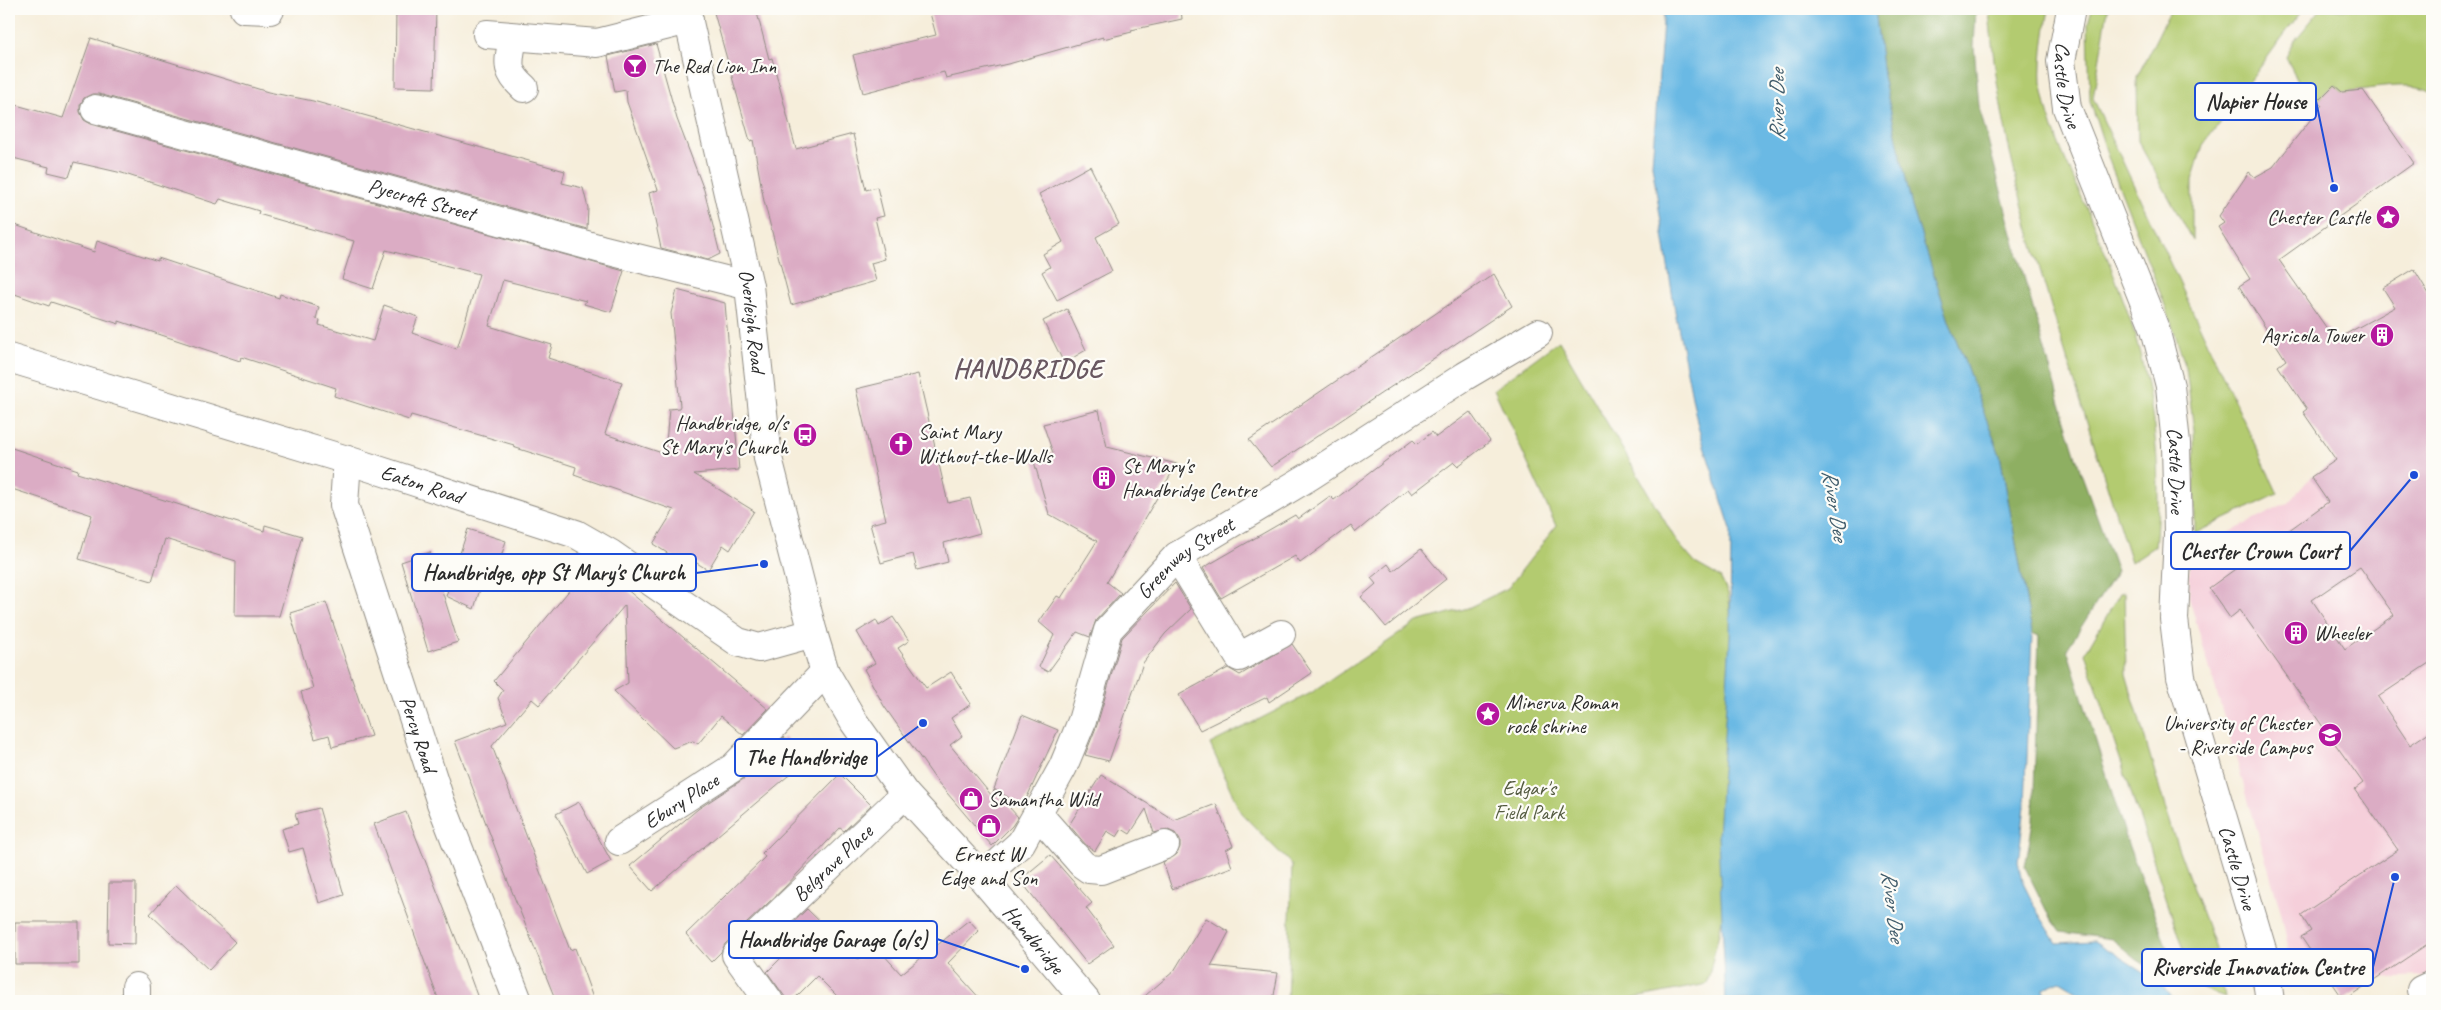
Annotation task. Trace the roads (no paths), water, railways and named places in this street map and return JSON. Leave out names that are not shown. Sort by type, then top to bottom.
[{"type":"street","name":"Castle Drive","points":[[2071,9],[2061,61],[2067,108],[2155,329],[2170,386],[2176,444],[2178,535],[2174,619],[2182,677],[2263,953],[2270,1001]]},
{"type":"street","points":[[524,88],[513,78],[500,36],[597,42],[688,14]]},
{"type":"street","name":"Overleigh Road","points":[[688,14],[749,286],[768,458],[813,633]]},
{"type":"street","name":"Pyecroft Street","points":[[95,109],[601,249],[749,286]]},
{"type":"street","name":"Greenway Street","points":[[982,878],[1021,843],[1063,767],[1082,722],[1108,630],[1177,556],[1310,476],[1465,376],[1538,333]]},
{"type":"street","name":"Eaton Road","points":[[9,358],[347,460],[576,534],[611,554],[738,642],[759,648],[813,633]]},
{"type":"street","name":"Percy Road","points":[[347,460],[344,505],[440,803],[518,1001]]},
{"type":"street","points":[[1177,556],[1239,657],[1281,634]]},
{"type":"street","name":"Handbridge","points":[[813,633],[825,672],[854,722],[905,794],[982,878],[1086,1001]]},
{"type":"street","name":"Ebury Place","points":[[619,841],[734,767],[825,672]]},
{"type":"street","name":"Belgrave Place","points":[[769,1001],[736,955],[905,794]]},
{"type":"street","points":[[1038,814],[1082,864],[1089,869],[1101,870],[1165,845]]},
{"type":"water","name":"River Dee","points":[[1664,9],[1875,9],[1883,76],[1912,207],[1949,321],[2000,455],[2032,633],[2025,806],[2018,862],[2022,881],[2037,911],[2057,943],[2095,941],[2151,977],[2177,1001],[2112,1001],[2082,994],[2060,981],[2044,988],[2045,1001],[1726,1001],[1718,837],[1730,637],[1731,529],[1698,427],[1675,311],[1652,164]]},
{"type":"place","name":"The Red Lion Inn","points":[[635,66]]},
{"type":"place","name":"Napier House","points":[[2334,188]]},
{"type":"place","name":"Chester Castle","points":[[2388,217]]},
{"type":"place","name":"Agricola Tower","points":[[2382,335]]},
{"type":"place","name":"Handbridge, o/s St Mary's Church","points":[[805,435]]},
{"type":"place","name":"Saint Mary Without-the-Walls","points":[[901,444]]},
{"type":"place","name":"Chester Crown Court","points":[[2414,475]]},
{"type":"place","name":"St Mary's Handbridge Centre","points":[[1104,478]]},
{"type":"place","name":"Handbridge, opp St Mary's Church","points":[[764,564]]},
{"type":"place","name":"Wheeler","points":[[2296,633]]},
{"type":"place","name":"Minerva Roman rock shrine","points":[[1488,714]]},
{"type":"place","name":"The Handbridge","points":[[923,723]]},
{"type":"place","name":"University of Chester - Riverside Campus","points":[[2330,735]]},
{"type":"place","name":"Samantha Wild","points":[[971,799]]},
{"type":"place","name":"Ernest W Edge and Son","points":[[989,826]]},
{"type":"place","name":"Riverside Innovation Centre","points":[[2395,877]]},
{"type":"place","name":"Handbridge Garage (o/s)","points":[[1025,969]]},
{"type":"district","name":"HANDBRIDGE","points":[[1028,368]]},
{"type":"park label","name":"Edgar's Field Park","points":[[1529,800]]}]
